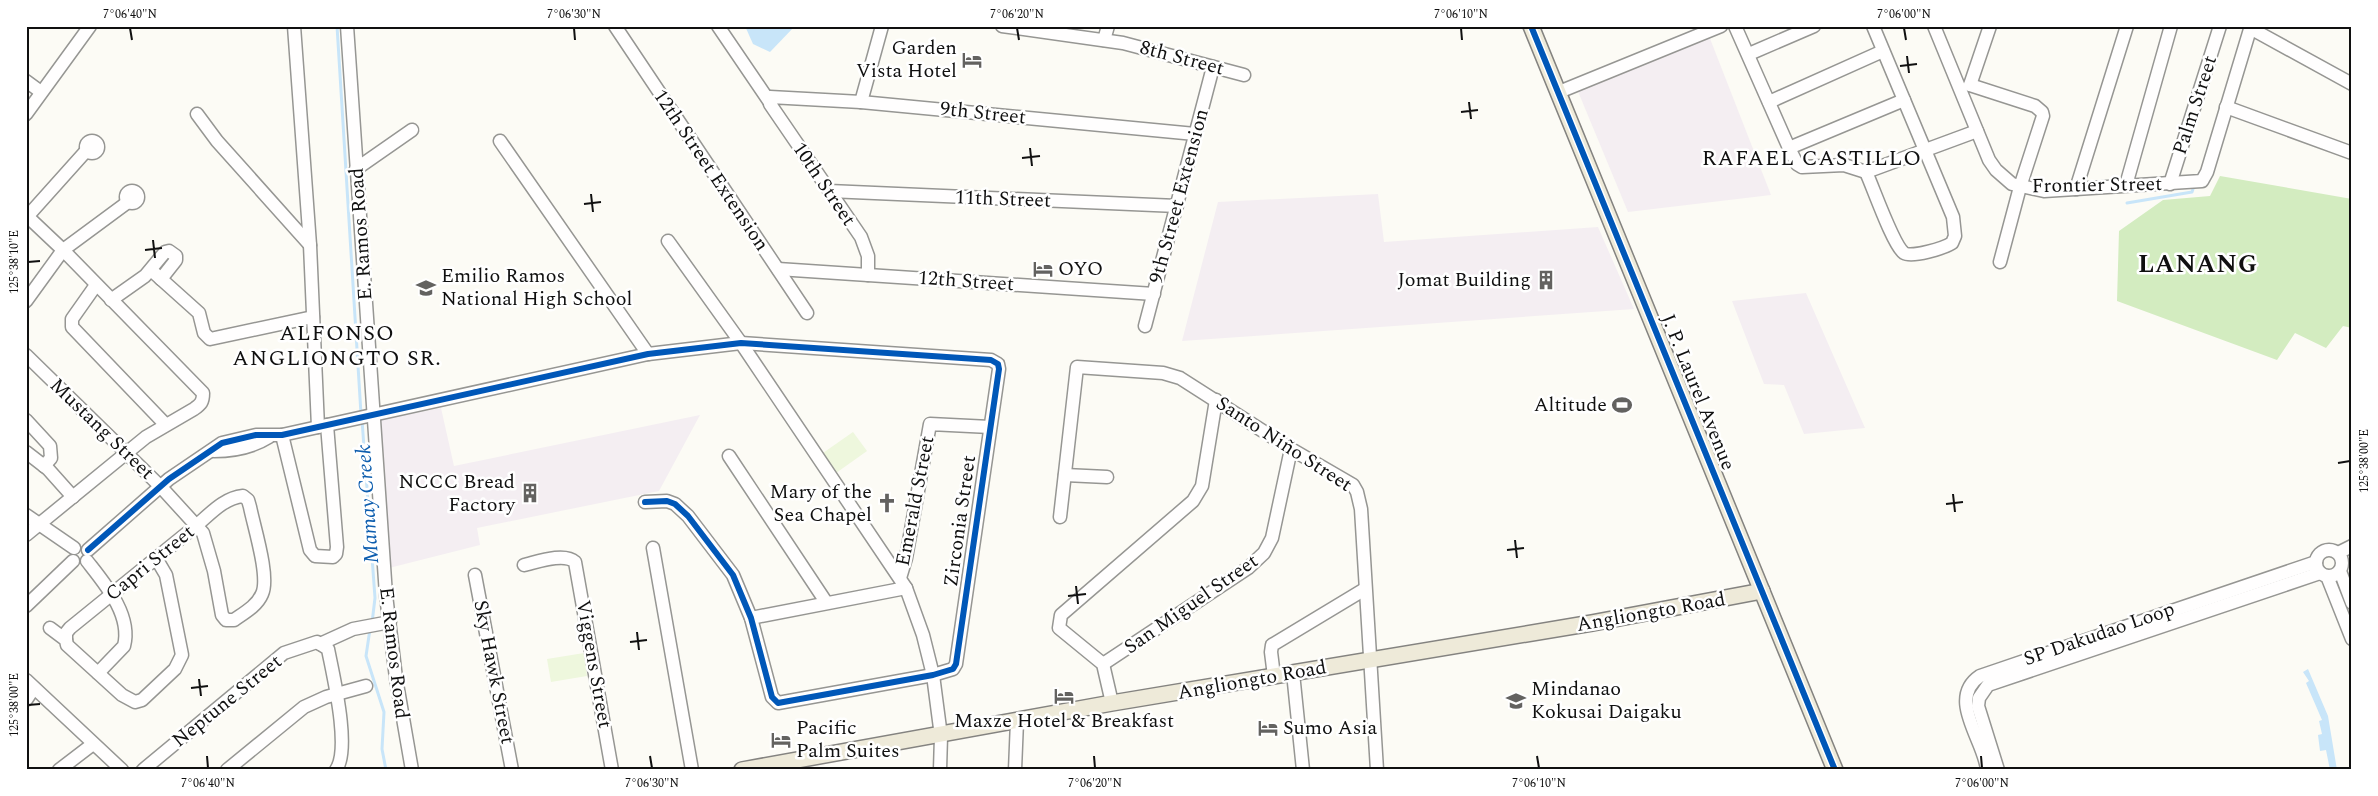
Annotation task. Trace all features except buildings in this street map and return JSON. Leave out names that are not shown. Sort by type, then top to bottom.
[{"type":"main road","name":"J. P. Laurel Avenue","points":[[1532,26],[1835,770]]},
{"type":"main road","name":"Angliongto Road","points":[[742,770],[795,766],[1017,720],[1592,623],[1762,591]]},
{"type":"street","points":[[26,114],[90,26]]},
{"type":"street","points":[[282,435],[310,550],[315,556],[332,557],[336,554],[337,547],[313,317],[310,246],[294,26]]},
{"type":"street","name":"E. Ramos Road","points":[[347,26],[356,169],[364,417],[390,622],[412,770]]},
{"type":"street","name":"12th Street Extension","points":[[615,26],[807,313]]},
{"type":"street","name":"10th Street","points":[[718,26],[769,99],[864,245],[868,256],[868,275]]},
{"type":"street","points":[[861,102],[882,26]]},
{"type":"street","name":"8th Street","points":[[1002,26],[1143,47],[1244,75]]},
{"type":"street","points":[[1104,40],[1108,26]]},
{"type":"street","points":[[1559,92],[1721,26]]},
{"type":"street","points":[[1735,26],[1789,148],[1797,164],[1802,167],[1844,165],[1866,172],[1977,131]]},
{"type":"street","points":[[1749,54],[1814,26]]},
{"type":"street","points":[[1866,172],[1896,240],[1904,253],[1910,255],[1952,243],[1955,236],[1953,217],[1873,26]]},
{"type":"street","name":"Frontier Street","points":[[1934,26],[1965,87],[1977,131],[1996,170],[2004,179],[2020,187],[2044,191],[2202,181],[2207,172],[2226,107]]},
{"type":"street","points":[[1990,26],[1965,87],[2035,106],[2042,112],[2043,121],[2020,187],[2000,262]]},
{"type":"street","points":[[2076,189],[2127,26]]},
{"type":"street","points":[[2126,185],[2171,26]]},
{"type":"street","name":"Palm Street","points":[[2170,184],[2220,26]]},
{"type":"street","points":[[2352,84],[2250,27],[2226,107],[2352,153]]},
{"type":"street","points":[[1769,102],[1883,51]]},
{"type":"street","name":"9th Street Extension","points":[[1145,326],[1213,66]]},
{"type":"street","points":[[26,81],[41,92]]},
{"type":"street","name":"9th Street","points":[[769,99],[861,102],[1195,134]]},
{"type":"street","points":[[1789,148],[1904,100]]},
{"type":"street","points":[[197,114],[216,141],[310,246]]},
{"type":"street","points":[[356,169],[412,130]]},
{"type":"street","points":[[500,141],[648,354]]},
{"type":"street","points":[[26,535],[126,453],[165,424],[201,404],[203,399],[203,392],[63,250],[27,217],[86,151]]},
{"type":"street","name":"11th Street","points":[[829,191],[1177,206]]},
{"type":"street","points":[[26,301],[63,250],[128,202]]},
{"type":"street","points":[[668,241],[741,343],[903,583],[923,635],[932,675],[942,736],[940,770]]},
{"type":"street","points":[[111,300],[151,270],[165,252],[173,252],[176,260],[161,279]]},
{"type":"street","name":"12th Street","points":[[778,269],[1154,294]]},
{"type":"street","points":[[151,270],[199,313],[204,333],[210,339],[313,317]]},
{"type":"street","points":[[96,285],[72,319],[72,327],[165,424]]},
{"type":"street","points":[[26,515],[74,554],[79,564],[161,487],[213,450],[225,451],[258,444],[269,437],[648,354],[741,343]]},
{"type":"street","name":"Zirconia Street","points":[[741,343],[991,360],[998,364],[999,369],[956,664],[953,669],[932,675]]},
{"type":"street","name":"Mustang Street","points":[[26,355],[161,487],[197,525],[207,541],[222,615],[226,620],[234,620],[248,610],[264,591]]},
{"type":"street","name":"Santo Niño Street","points":[[1065,474],[1077,367],[1172,375],[1353,485],[1357,492],[1361,509],[1377,770]]},
{"type":"street","points":[[1112,704],[1103,664],[1059,628],[1058,621],[1061,616],[1193,501],[1202,486],[1216,400]]},
{"type":"street","points":[[26,420],[50,446],[51,458],[44,466]]},
{"type":"street","name":"Emerald Street","points":[[903,583],[930,424],[990,427]]},
{"type":"street","name":"San Miguel Street","points":[[1103,664],[1248,568],[1264,553],[1272,538],[1291,449]]},
{"type":"street","points":[[26,452],[44,466],[72,497]]},
{"type":"street","points":[[729,456],[826,602]]},
{"type":"street","points":[[1060,517],[1065,474],[1108,477]]},
{"type":"street","name":"Capri Street","points":[[66,640],[66,633],[70,628],[225,502],[242,496],[248,500],[250,507],[265,583],[264,591]]},
{"type":"street","points":[[645,502],[667,501],[675,504],[688,516],[733,575],[751,618],[772,697],[778,703],[932,675]]},
{"type":"street","points":[[2338,553],[2352,546]]},
{"type":"street","points":[[653,548],[692,770]]},
{"type":"street","points":[[2352,603],[2340,571],[2342,561],[2338,553],[2329,550],[2322,551],[2321,570],[2352,639]]},
{"type":"street","points":[[26,606],[74,554]]},
{"type":"street","points":[[88,556],[112,595],[121,614],[126,639],[119,653],[98,672]]},
{"type":"street","points":[[50,628],[66,640],[67,645],[122,696],[135,702],[142,700],[176,670],[182,655],[166,575],[156,558]]},
{"type":"street","name":"Viggens Street","points":[[524,565],[560,558],[573,560],[576,566],[612,770]]},
{"type":"street","points":[[2321,570],[2335,575],[2340,571]]},
{"type":"street","name":"SP Dakudao Loop","points":[[1987,770],[1985,758],[1966,705],[1968,692],[1976,679],[1992,671],[2112,636],[2321,570]]},
{"type":"street","name":"Sky Hawk Street","points":[[475,575],[512,770]]},
{"type":"street","points":[[751,618],[903,583]]},
{"type":"street","points":[[1274,676],[1272,645],[1365,589]]},
{"type":"street","name":"Neptune Street","points":[[143,770],[284,653],[319,643],[353,629],[390,622]]},
{"type":"street","name":"SP Dakudao Loop","points":[[1998,770],[1979,714],[1978,706],[1983,691],[1994,682],[2112,636]]},
{"type":"street","points":[[319,643],[328,649],[337,694],[342,745],[339,765],[336,770]]},
{"type":"street","points":[[1293,673],[1303,770]]},
{"type":"street","points":[[26,700],[30,684],[122,770]]},
{"type":"street","points":[[227,770],[304,707],[337,694],[366,686]]},
{"type":"street","points":[[1015,770],[1017,720]]},
{"type":"street","points":[[59,770],[93,744]]},
{"type":"shaded area","points":[[1709,36],[1771,195],[1628,212],[1577,89]]},
{"type":"shaded area","points":[[1378,194],[1384,242],[1598,227],[1634,309],[1182,341],[1218,202]]},
{"type":"shaded area","points":[[1806,293],[1865,428],[1804,434],[1784,385],[1764,384],[1732,301]]},
{"type":"shaded area","points":[[441,408],[454,466],[700,415],[659,491],[477,528],[480,545],[389,568],[378,420]]},
{"type":"green space","points":[[2220,176],[2352,199],[2352,328],[2343,326],[2326,348],[2295,333],[2277,360],[2117,301],[2119,231],[2163,200],[2210,196]]},
{"type":"green space","points":[[853,432],[867,451],[836,473],[823,453]]},
{"type":"green space","points":[[584,653],[587,676],[551,682],[547,659]]},
{"type":"water","points":[[745,26],[795,26],[770,52],[753,44]]},
{"type":"water","points":[[2308,669],[2328,716],[2337,770],[2330,770],[2326,750],[2320,751],[2318,735],[2322,734],[2319,721],[2322,720],[2306,683],[2309,681],[2303,672]]},
{"type":"waterway","name":"Mamay Creek","points":[[337,26],[361,414]]},
{"type":"waterway","points":[[2127,203],[2192,192],[2194,186]]},
{"type":"waterway","name":"Mamay Creek","points":[[362,420],[375,598],[372,623]]},
{"type":"waterway","name":"Mamay Creek","points":[[370,629],[366,656],[384,712],[382,749],[386,770]]},
{"type":"cycle path","points":[[1531,26],[1835,770]]},
{"type":"cycle path","points":[[88,550],[169,479],[222,443],[256,435],[282,435],[648,354],[741,343],[991,360],[998,364],[999,369],[956,664],[953,669],[933,675],[778,703],[772,697],[751,618],[733,575],[688,516],[675,504],[667,501],[645,502]]},
{"type":"place","name":"Garden Vista Hotel","points":[[972,60]]},
{"type":"place","name":"OYO","points":[[1043,269]]},
{"type":"place","name":"Jomat Building","points":[[1546,280]]},
{"type":"place","name":"Emilio Ramos National High School","points":[[426,288]]},
{"type":"place","name":"Altitude","points":[[1622,405]]},
{"type":"place","name":"NCCC Bread Factory","points":[[530,493]]},
{"type":"place","name":"Mary of the Sea Chapel","points":[[887,503]]},
{"type":"place","name":"Maxze Hotel & Breakfast","points":[[1064,696]]},
{"type":"place","name":"Mindanao Kokusai Daigaku","points":[[1516,701]]},
{"type":"place","name":"Sumo Asia","points":[[1268,728]]},
{"type":"place","name":"Pacific Palm Suites","points":[[781,740]]},
{"type":"district","name":"RAFAEL CASTILLO","points":[[1812,158]]},
{"type":"district","name":"LANANG","points":[[2198,265]]},
{"type":"district","name":"ALFONSO ANGLIONGTO SR.","points":[[337,346]]}]
